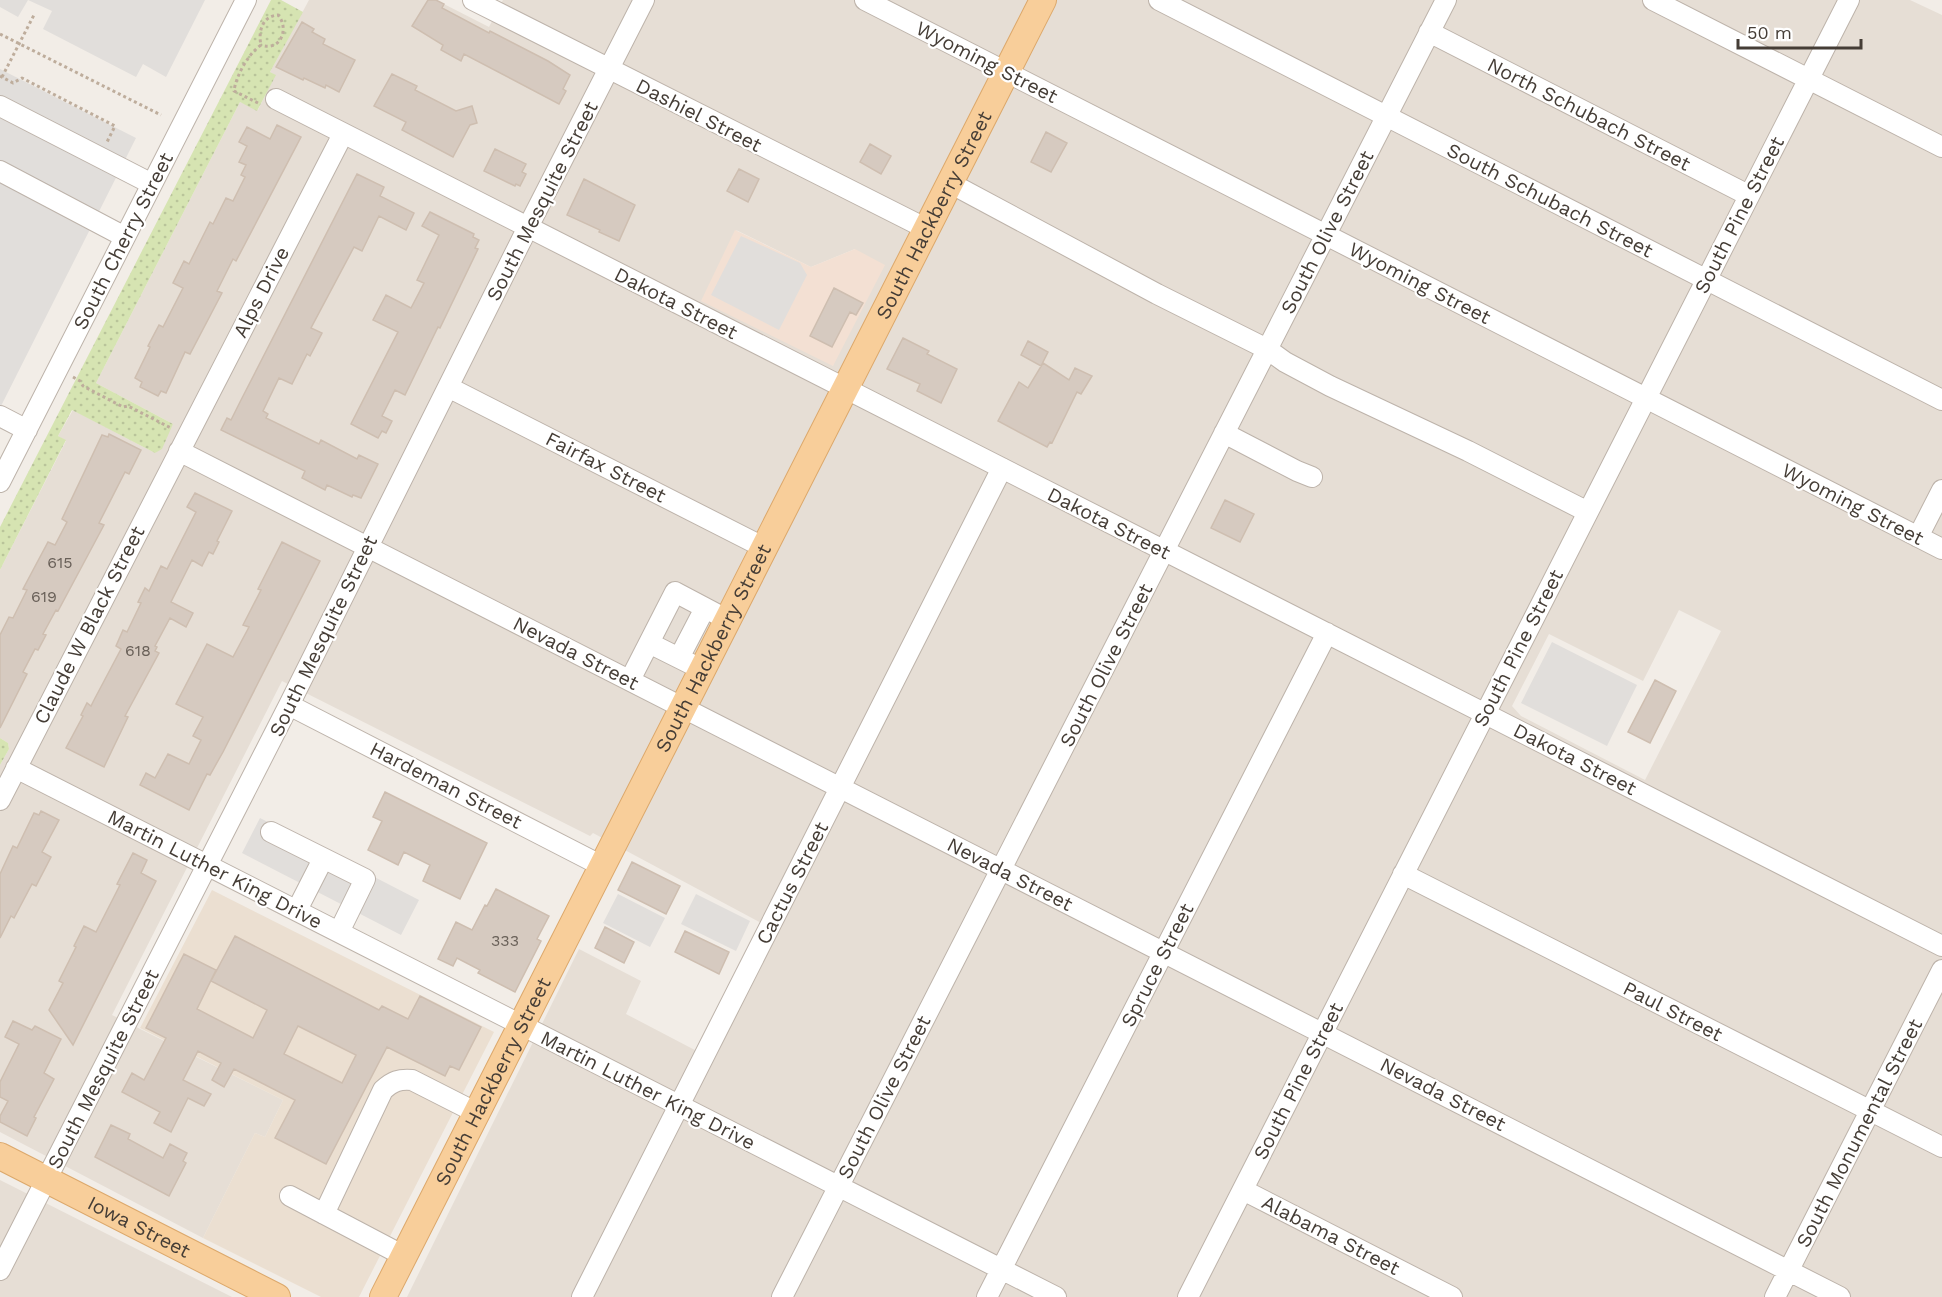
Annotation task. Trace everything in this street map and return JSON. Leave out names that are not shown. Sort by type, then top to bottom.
[{"type":"main road","name":"South Hackberry Street","points":[[383,1297],[1043,0]]},
{"type":"main road","name":"Iowa Street","points":[[0,1156],[277,1297]]},
{"type":"street","name":"South Cherry Street","points":[[0,482],[246,0]]},
{"type":"street","name":"Dashiel Street","points":[[473,0],[927,229]]},
{"type":"street","name":"South Mesquite Street","points":[[0,1270],[289,705],[644,0]]},
{"type":"street","name":"Wyoming Street","points":[[865,0],[1942,549]]},
{"type":"street","name":"South Schubach Street","points":[[1159,0],[1942,399]]},
{"type":"street","name":"South Olive Street","points":[[782,1297],[1446,0]]},
{"type":"street","points":[[1653,0],[1942,147]]},
{"type":"street","name":"South Pine Street","points":[[1188,1297],[1849,0]]},
{"type":"street","name":"North Schubach Street","points":[[1429,32],[1748,195]]},
{"type":"street","name":"Dakota Street","points":[[276,99],[1942,946]]},
{"type":"street","points":[[0,106],[152,184]]},
{"type":"street","name":"Alps Drive","points":[[182,443],[343,134]]},
{"type":"street","points":[[0,171],[125,237]]},
{"type":"street","points":[[950,183],[1157,294],[1268,349],[1285,362],[1330,386],[1468,451],[1588,512]]},
{"type":"street","name":"Fairfax Street","points":[[448,387],[765,548]]},
{"type":"street","points":[[0,416],[27,430]]},
{"type":"street","points":[[1224,433],[1312,477]]},
{"type":"street","name":"Nevada Street","points":[[182,443],[367,547],[1840,1297]]},
{"type":"street","name":"Claude W Black Street","points":[[0,800],[182,443]]},
{"type":"street","name":"Cactus Street","points":[[582,1297],[1002,468]]},
{"type":"street","points":[[1918,537],[1942,490]]},
{"type":"street","points":[[630,680],[675,592],[728,620]]},
{"type":"street","points":[[679,658],[705,608]]},
{"type":"street","name":"Spruce Street","points":[[987,1297],[1327,633]]},
{"type":"street","points":[[649,643],[703,670]]},
{"type":"street","name":"Hardeman Street","points":[[289,705],[602,866]]},
{"type":"street","name":"Martin Luther King Drive","points":[[16,768],[1056,1297]]},
{"type":"street","points":[[271,832],[365,879],[339,932]]},
{"type":"street","points":[[297,910],[323,858]]},
{"type":"street","name":"Paul Street","points":[[1403,874],[1942,1147]]},
{"type":"street","name":"South Monumental Street","points":[[1775,1297],[1942,970]]},
{"type":"street","points":[[324,1214],[384,1090],[391,1083],[401,1079],[412,1080],[477,1113]]},
{"type":"street","name":"Alabama Street","points":[[1243,1190],[1452,1297]]},
{"type":"street","points":[[290,1196],[404,1256]]},
{"type":"path","points":[[34,13],[1,76],[13,83],[22,78],[115,126],[107,141]]},
{"type":"path","points":[[271,15],[278,15],[283,21],[284,28],[279,41],[274,46],[261,45],[259,37],[265,20],[271,15]]},
{"type":"path","points":[[0,34],[161,115]]},
{"type":"path","points":[[261,45],[248,57],[235,81],[234,92],[263,106],[276,99]]},
{"type":"path","points":[[73,377],[93,391],[123,406],[128,406],[182,443]]},
{"type":"shaded area","points":[[0,0],[28,0],[18,17],[0,7]]},
{"type":"shaded area","points":[[28,0],[205,0],[166,77],[143,64],[136,77],[43,29],[52,11]]},
{"type":"shaded area","points":[[309,0],[436,0],[489,27],[503,0],[1910,0],[1942,15],[1942,1297],[407,1297],[579,949],[641,981],[626,1014],[712,1059],[776,931],[593,833],[590,836],[282,681],[112,1015],[283,1100],[265,1137],[255,1133],[203,1238],[0,1132],[0,765],[9,749],[8,743],[0,738],[0,570],[66,441],[58,436],[73,410],[155,453],[173,424],[96,383],[240,102],[258,110],[275,75],[270,72]],"holes":[[[736,230],[811,267],[855,249],[833,366]],[[1679,610],[1721,631],[1645,780],[1521,716],[1512,706],[1549,634],[1643,681]]]},
{"type":"shaded area","points":[[0,69],[136,138],[0,408]]},
{"type":"shaded area","points":[[735,230],[811,267],[855,249],[885,265],[833,366],[701,301]]},
{"type":"shaded area","points":[[741,236],[800,263],[807,275],[779,330],[711,295]]},
{"type":"shaded area","points":[[1552,642],[1637,685],[1607,746],[1521,703]]},
{"type":"shaded area","points":[[260,818],[419,900],[401,935],[242,853]]},
{"type":"shaded area","points":[[212,890],[494,1032],[359,1297],[321,1297],[203,1238],[255,1133],[265,1137],[283,1100],[140,1028]]},
{"type":"shaded area","points":[[618,894],[665,918],[650,947],[603,923]]},
{"type":"shaded area","points":[[696,894],[750,921],[736,951],[681,924]]},
{"type":"shaded area","points":[[0,1180],[232,1297],[0,1297]]},
{"type":"green space","points":[[271,0],[281,0],[303,12],[270,72],[276,75],[257,111],[240,102],[96,383],[173,424],[162,449],[155,453],[72,410],[58,436],[66,440],[0,570],[0,527]]},
{"type":"green space","points":[[0,738],[8,743],[9,749],[0,765]]},
{"type":"building","points":[[428,0],[436,0],[444,4],[442,8],[548,61],[570,75],[563,89],[566,91],[559,104],[464,54],[461,61],[441,50],[443,45],[412,26]]},
{"type":"building","points":[[302,22],[314,29],[312,32],[325,39],[323,44],[355,60],[339,92],[326,85],[325,88],[304,78],[303,80],[276,67]]},
{"type":"building","points":[[392,74],[417,86],[415,90],[456,111],[472,106],[477,123],[470,125],[453,157],[402,130],[406,122],[374,106]]},
{"type":"building","points":[[277,125],[301,137],[236,261],[233,259],[217,291],[222,293],[190,354],[185,352],[166,393],[161,391],[158,396],[140,387],[142,382],[135,378],[159,325],[163,327],[183,288],[173,283],[184,261],[189,264],[210,222],[213,224],[226,198],[233,201],[245,177],[241,175],[246,165],[239,162],[247,146],[239,142],[247,127],[270,139]]},
{"type":"building","points":[[1046,132],[1067,143],[1051,172],[1031,162]]},
{"type":"building","points":[[870,144],[891,156],[881,174],[860,162]]},
{"type":"building","points":[[495,149],[526,164],[522,172],[526,174],[520,186],[516,184],[515,186],[484,171]]},
{"type":"building","points":[[739,169],[759,179],[748,202],[727,191]]},
{"type":"building","points":[[357,174],[384,187],[380,196],[414,213],[406,230],[379,216],[362,251],[354,247],[311,328],[322,333],[310,356],[307,354],[292,384],[279,378],[263,411],[268,414],[266,418],[319,444],[321,440],[357,459],[359,455],[378,464],[361,498],[353,495],[352,497],[327,485],[325,490],[302,478],[305,471],[221,430],[227,418],[231,420]]},
{"type":"building","points":[[584,179],[635,205],[619,241],[567,215]]},
{"type":"building","points":[[430,212],[474,234],[473,237],[479,240],[475,248],[478,249],[405,395],[395,390],[382,416],[392,421],[386,433],[382,431],[378,438],[351,424],[398,332],[373,320],[386,295],[411,308],[424,283],[417,280],[439,235],[422,226]]},
{"type":"building","points":[[834,288],[863,303],[856,315],[850,312],[832,347],[810,336]]},
{"type":"building","points":[[903,338],[929,351],[927,354],[957,369],[941,403],[917,391],[920,384],[887,369]]},
{"type":"building","points":[[1028,341],[1048,352],[1041,366],[1021,355]]},
{"type":"building","points":[[1043,363],[1069,380],[1075,368],[1092,376],[1081,394],[1077,392],[1052,443],[1050,442],[1047,447],[998,421],[1019,382],[1028,388]]},
{"type":"building","points":[[109,434],[141,450],[129,474],[125,472],[99,523],[104,525],[58,611],[56,610],[43,634],[46,635],[38,650],[35,649],[23,672],[27,674],[0,728],[0,635],[9,617],[13,618],[27,590],[23,589],[48,542],[55,545],[67,522],[62,519],[102,435],[108,437]]},
{"type":"building","points":[[195,493],[232,511],[213,554],[209,552],[202,566],[192,560],[171,602],[193,613],[186,627],[170,618],[155,646],[157,647],[155,651],[159,653],[125,716],[128,717],[104,767],[66,748],[83,716],[81,715],[87,703],[91,706],[121,649],[116,646],[123,630],[127,632],[141,603],[138,602],[145,588],[149,591],[161,566],[167,569],[196,512],[187,507]]},
{"type":"building","points":[[1225,500],[1254,514],[1240,542],[1211,528]]},
{"type":"building","points":[[282,542],[320,561],[223,752],[210,775],[207,774],[189,810],[140,785],[146,773],[155,778],[168,754],[189,764],[201,740],[193,736],[203,717],[176,704],[207,644],[233,657],[249,627],[243,625],[261,590],[258,589]]},
{"type":"building","points":[[1655,680],[1676,691],[1650,743],[1628,732]]},
{"type":"building","points":[[385,792],[487,843],[460,899],[423,881],[430,865],[404,852],[398,865],[368,850],[382,821],[373,817]]},
{"type":"building","points":[[41,811],[59,820],[42,852],[51,857],[36,886],[32,884],[14,918],[11,916],[0,938],[0,874],[13,846],[17,848],[34,813],[39,815]]},
{"type":"building","points":[[133,853],[147,860],[141,873],[156,881],[73,1045],[49,1010],[63,983],[59,981],[84,926],[96,932]]},
{"type":"building","points":[[632,862],[680,886],[666,914],[618,890]]},
{"type":"building","points":[[496,889],[549,916],[537,939],[541,941],[515,992],[478,973],[480,970],[457,958],[453,966],[438,959],[456,922],[472,930]]},
{"type":"building","points":[[605,927],[634,942],[624,963],[595,948]]},
{"type":"building","points":[[685,931],[729,952],[719,974],[675,952]]},
{"type":"building","points":[[235,936],[379,1010],[382,1006],[408,1019],[420,996],[481,1027],[459,1070],[450,1066],[445,1076],[387,1047],[326,1164],[275,1138],[295,1100],[234,1069],[224,1087],[212,1080],[221,1063],[198,1051],[183,1080],[211,1094],[204,1106],[188,1098],[171,1132],[154,1123],[160,1112],[122,1092],[132,1073],[144,1080],[166,1038],[146,1028],[184,954],[216,970],[197,1009],[253,1038],[267,1010],[211,981]],"holes":[[[298,1026],[356,1055],[342,1083],[284,1054]]]},
{"type":"building","points":[[13,1021],[32,1030],[35,1026],[61,1039],[44,1073],[54,1079],[34,1117],[36,1118],[27,1136],[0,1122],[0,1116],[8,1101],[0,1097],[0,1082],[19,1044],[5,1037]]},
{"type":"building","points":[[111,1125],[130,1134],[128,1139],[163,1158],[170,1144],[187,1153],[183,1161],[186,1163],[169,1196],[95,1157]]}]
